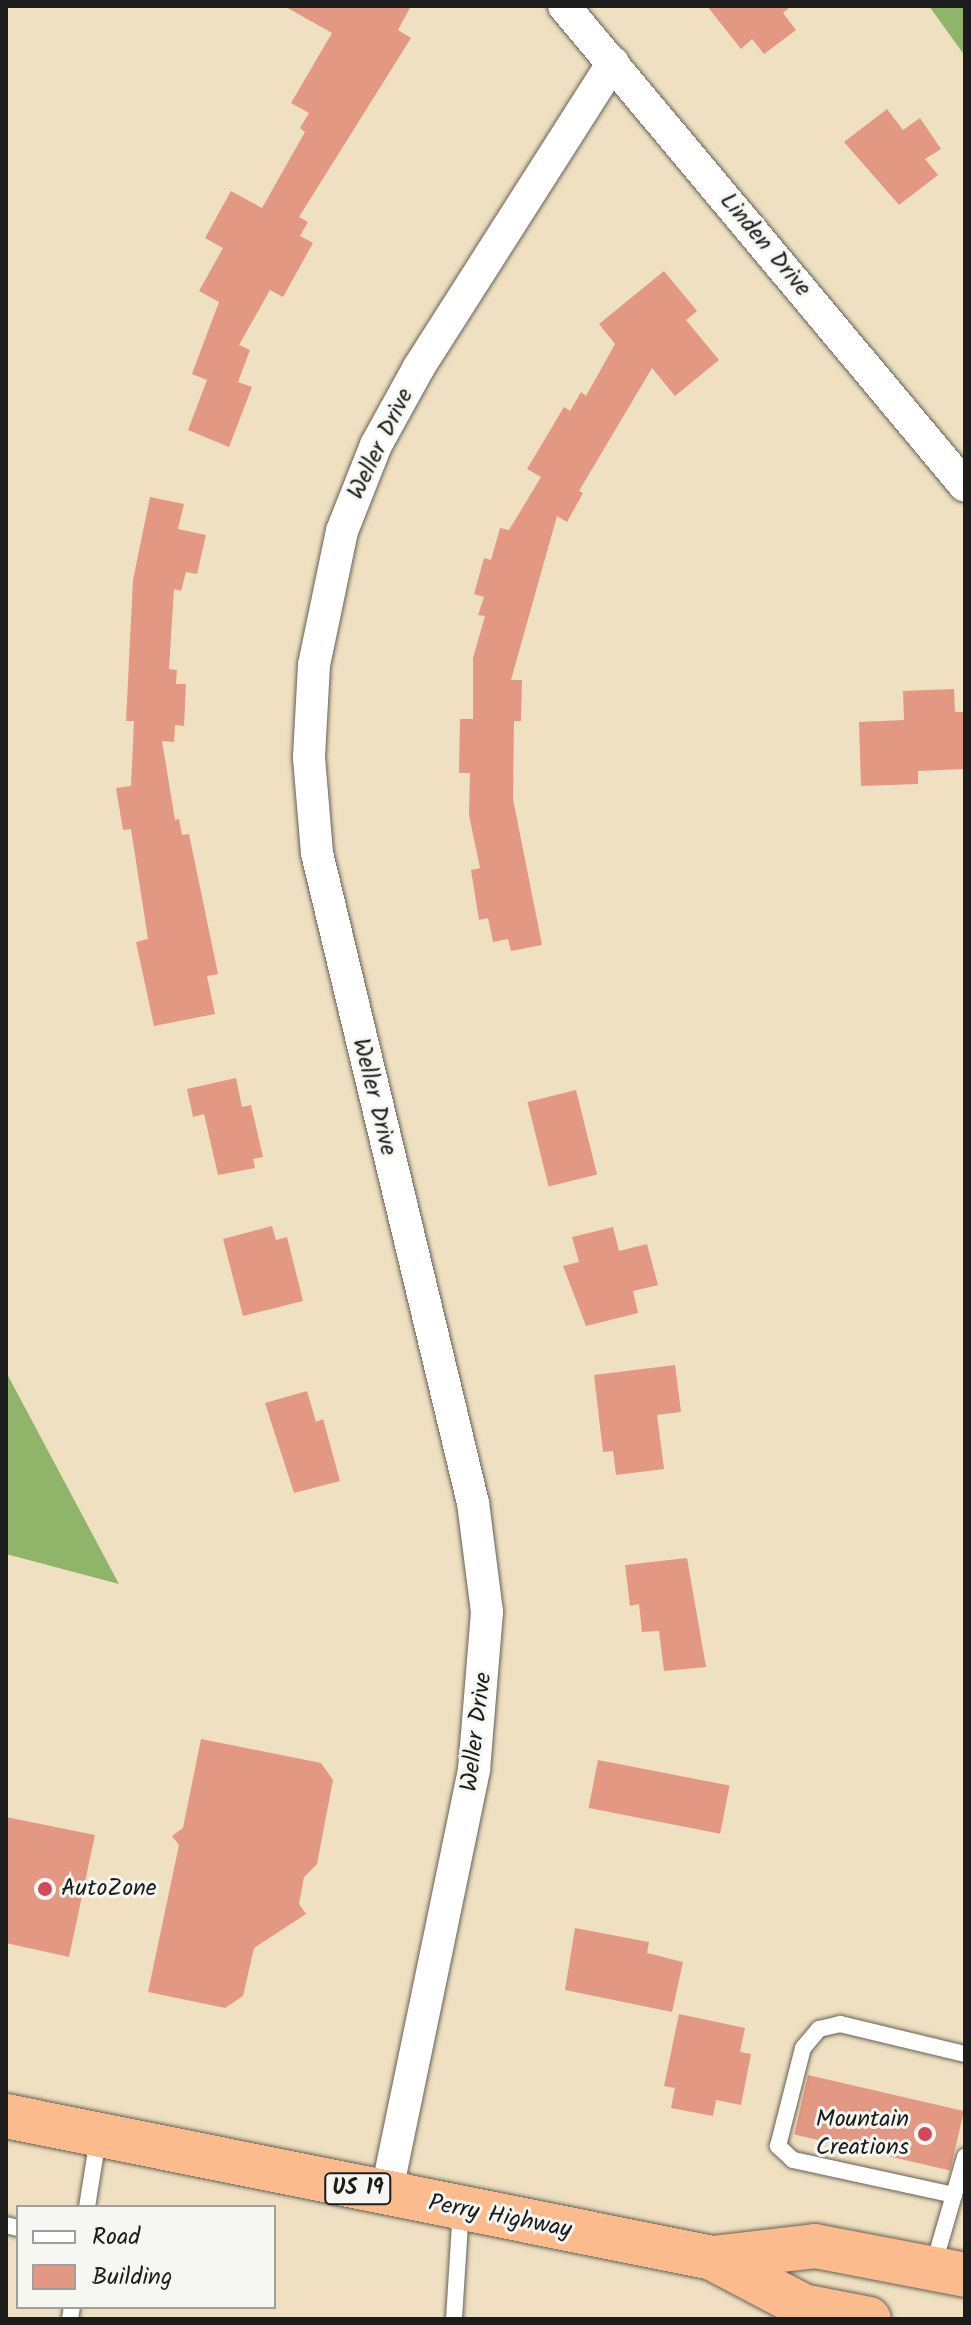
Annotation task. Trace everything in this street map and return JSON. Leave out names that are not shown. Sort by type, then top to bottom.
[{"type":"highway","name":"Perry Highway","points":[[6,2116],[386,2195],[712,2258],[803,2306],[869,2319]]},
{"type":"highway","name":"Perry Highway","points":[[712,2258],[815,2246],[949,2272]]},
{"type":"street","name":"Linden Drive","points":[[564,6],[965,486]]},
{"type":"street","name":"Weller Drive","points":[[386,2195],[472,1782],[487,1612],[473,1503],[317,853],[309,757],[314,665],[334,558],[376,445],[419,367],[613,62]]},
{"type":"lane","points":[[954,2195],[793,2160],[778,2146],[803,2048],[819,2029],[840,2024],[965,2054]]},
{"type":"lane","points":[[87,2205],[99,2135]]},
{"type":"lane","points":[[949,2272],[954,2195],[965,2157]]},
{"type":"lane","points":[[454,2319],[461,2209]]},
{"type":"green space","points":[[929,6],[965,6],[965,56]]},
{"type":"green space","points":[[6,1372],[119,1584],[6,1554]]},
{"type":"building","points":[[284,6],[411,6],[398,30],[411,38],[299,217],[308,222],[300,236],[313,243],[283,297],[270,290],[239,345],[250,350],[238,382],[252,387],[229,447],[188,430],[207,380],[192,374],[219,302],[199,291],[223,248],[205,238],[231,191],[262,208],[305,132],[300,128],[309,113],[291,103],[332,33]]},
{"type":"building","points":[[707,6],[791,6],[783,13],[796,30],[764,54],[752,39],[741,49]]},
{"type":"building","points":[[887,109],[903,130],[920,118],[941,149],[925,159],[938,175],[899,205],[844,142]]},
{"type":"building","points":[[664,271],[697,311],[686,320],[719,360],[675,396],[652,368],[579,491],[583,493],[567,522],[557,516],[511,680],[522,680],[521,721],[514,721],[513,799],[542,945],[511,951],[508,939],[493,942],[488,918],[479,920],[471,870],[480,868],[469,815],[470,773],[459,773],[460,719],[473,719],[473,658],[485,616],[478,615],[484,597],[474,594],[484,558],[491,560],[500,528],[509,530],[541,477],[527,469],[564,407],[570,411],[581,392],[586,396],[615,344],[599,324]]},
{"type":"building","points":[[150,497],[184,504],[178,529],[206,535],[197,574],[186,572],[181,591],[174,589],[169,669],[177,670],[176,684],[186,684],[184,726],[175,725],[174,742],[162,741],[175,820],[179,819],[182,835],[189,834],[218,974],[207,976],[215,1014],[154,1026],[136,942],[148,939],[131,829],[123,830],[116,788],[131,786],[134,721],[126,721],[133,580]]},
{"type":"building","points":[[954,689],[955,712],[965,712],[965,769],[918,771],[918,784],[861,786],[859,722],[904,720],[903,691]]},
{"type":"building","points":[[236,1078],[242,1107],[251,1105],[263,1157],[253,1159],[255,1168],[218,1175],[204,1114],[193,1117],[187,1089]]},
{"type":"building","points":[[576,1090],[597,1174],[549,1187],[527,1102]]},
{"type":"building","points":[[272,1226],[276,1240],[287,1237],[303,1301],[243,1316],[223,1239]]},
{"type":"building","points":[[613,1227],[619,1251],[647,1244],[658,1285],[633,1291],[638,1313],[586,1326],[563,1266],[579,1262],[572,1237]]},
{"type":"building","points":[[675,1365],[681,1412],[657,1415],[664,1469],[616,1475],[613,1451],[603,1452],[594,1375]]},
{"type":"building","points":[[307,1391],[316,1422],[323,1419],[340,1481],[294,1493],[265,1403]]},
{"type":"building","points":[[687,1558],[706,1667],[664,1671],[659,1631],[642,1632],[639,1604],[630,1606],[625,1565]]},
{"type":"building","points":[[201,1739],[321,1763],[333,1780],[317,1864],[304,1877],[299,1904],[306,1914],[254,1948],[243,1996],[225,2008],[148,1992],[179,1845],[172,1836],[183,1828]]},
{"type":"building","points":[[598,1760],[730,1786],[720,1834],[589,1808]]},
{"type":"building","name":"AutoZone","points":[[6,1817],[95,1835],[69,1957],[6,1943]]},
{"type":"building","points":[[575,1928],[649,1942],[647,1953],[683,1962],[672,2012],[565,1990]]},
{"type":"building","points":[[679,2014],[745,2028],[740,2052],[751,2054],[741,2105],[716,2100],[713,2116],[671,2108],[675,2088],[664,2086]]},
{"type":"building","points":[[808,2075],[964,2111],[950,2170],[794,2134]]},
{"type":"place","name":"AutoZone","points":[[45,1889]]},
{"type":"place","name":"Mountain Creations","points":[[925,2134]]}]
